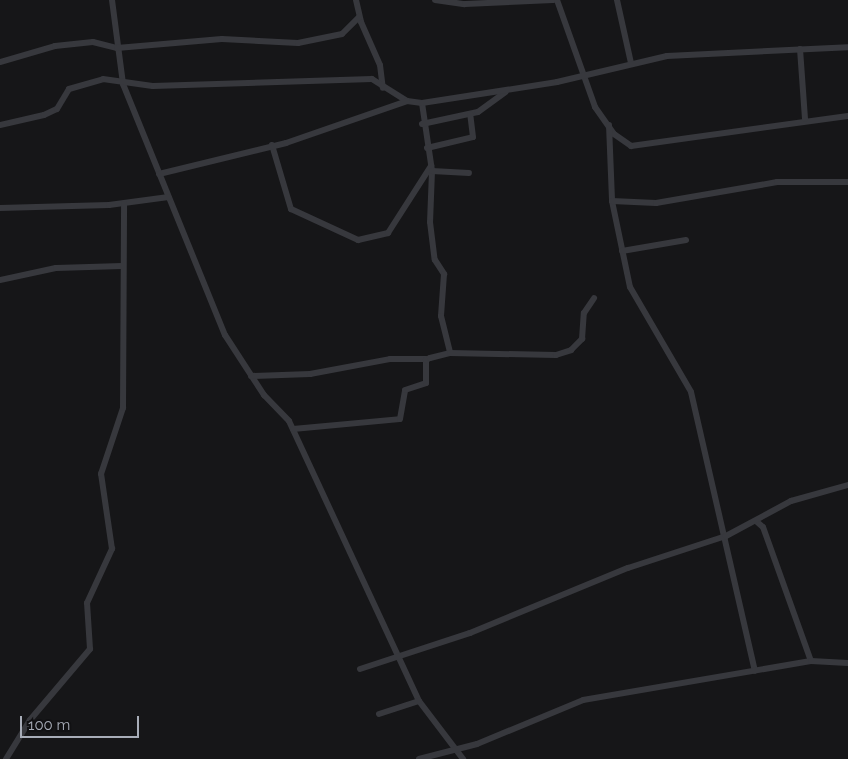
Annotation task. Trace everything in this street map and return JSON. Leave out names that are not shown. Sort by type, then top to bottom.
[{"type":"street","points":[[112,0],[123,84],[225,335],[251,376],[293,429],[419,701],[454,750],[463,759]]},
{"type":"street","points":[[356,0],[359,17],[380,65],[383,88]]},
{"type":"street","points":[[435,0],[465,4],[555,0],[595,108],[622,142],[637,146],[805,119],[848,116]]},
{"type":"street","points":[[617,0],[631,63]]},
{"type":"street","points":[[0,62],[55,46],[97,42],[117,48],[205,40],[298,44],[342,34],[359,17]]},
{"type":"street","points":[[0,125],[57,109],[69,89],[104,79],[123,84],[372,79],[383,88],[397,91],[407,100],[422,103],[507,91],[583,76],[631,63],[709,51],[848,46]]},
{"type":"street","points":[[800,48],[805,119]]},
{"type":"street","points":[[422,124],[470,114],[507,91]]},
{"type":"street","points":[[159,174],[272,145],[377,114],[407,100]]},
{"type":"street","points":[[422,103],[422,124],[432,168],[430,222],[435,260],[444,274],[441,316],[450,353]]},
{"type":"street","points":[[428,148],[473,137],[470,114]]},
{"type":"street","points":[[609,125],[612,201],[630,287],[691,392],[726,536],[755,671]]},
{"type":"street","points":[[272,145],[291,209],[358,240],[388,233],[432,168]]},
{"type":"street","points":[[432,168],[469,173]]},
{"type":"street","points":[[612,201],[656,203],[777,182],[848,182]]},
{"type":"street","points":[[0,208],[124,204],[168,197]]},
{"type":"street","points":[[6,759],[30,720],[90,649],[87,603],[112,549],[101,474],[123,408],[122,266],[124,204]]},
{"type":"street","points":[[622,251],[686,240]]},
{"type":"street","points":[[0,280],[56,268],[122,266]]},
{"type":"street","points":[[251,376],[310,374],[390,359],[426,359],[450,353],[565,353],[582,340],[584,313],[594,298]]},
{"type":"street","points":[[293,429],[400,419],[405,390],[426,383],[426,359]]},
{"type":"street","points":[[360,669],[400,659],[628,568],[726,536],[791,501],[848,485]]},
{"type":"street","points":[[756,521],[763,527],[811,661]]},
{"type":"street","points":[[419,759],[454,750],[583,700],[811,661],[848,663]]},
{"type":"street","points":[[379,714],[419,701]]}]
